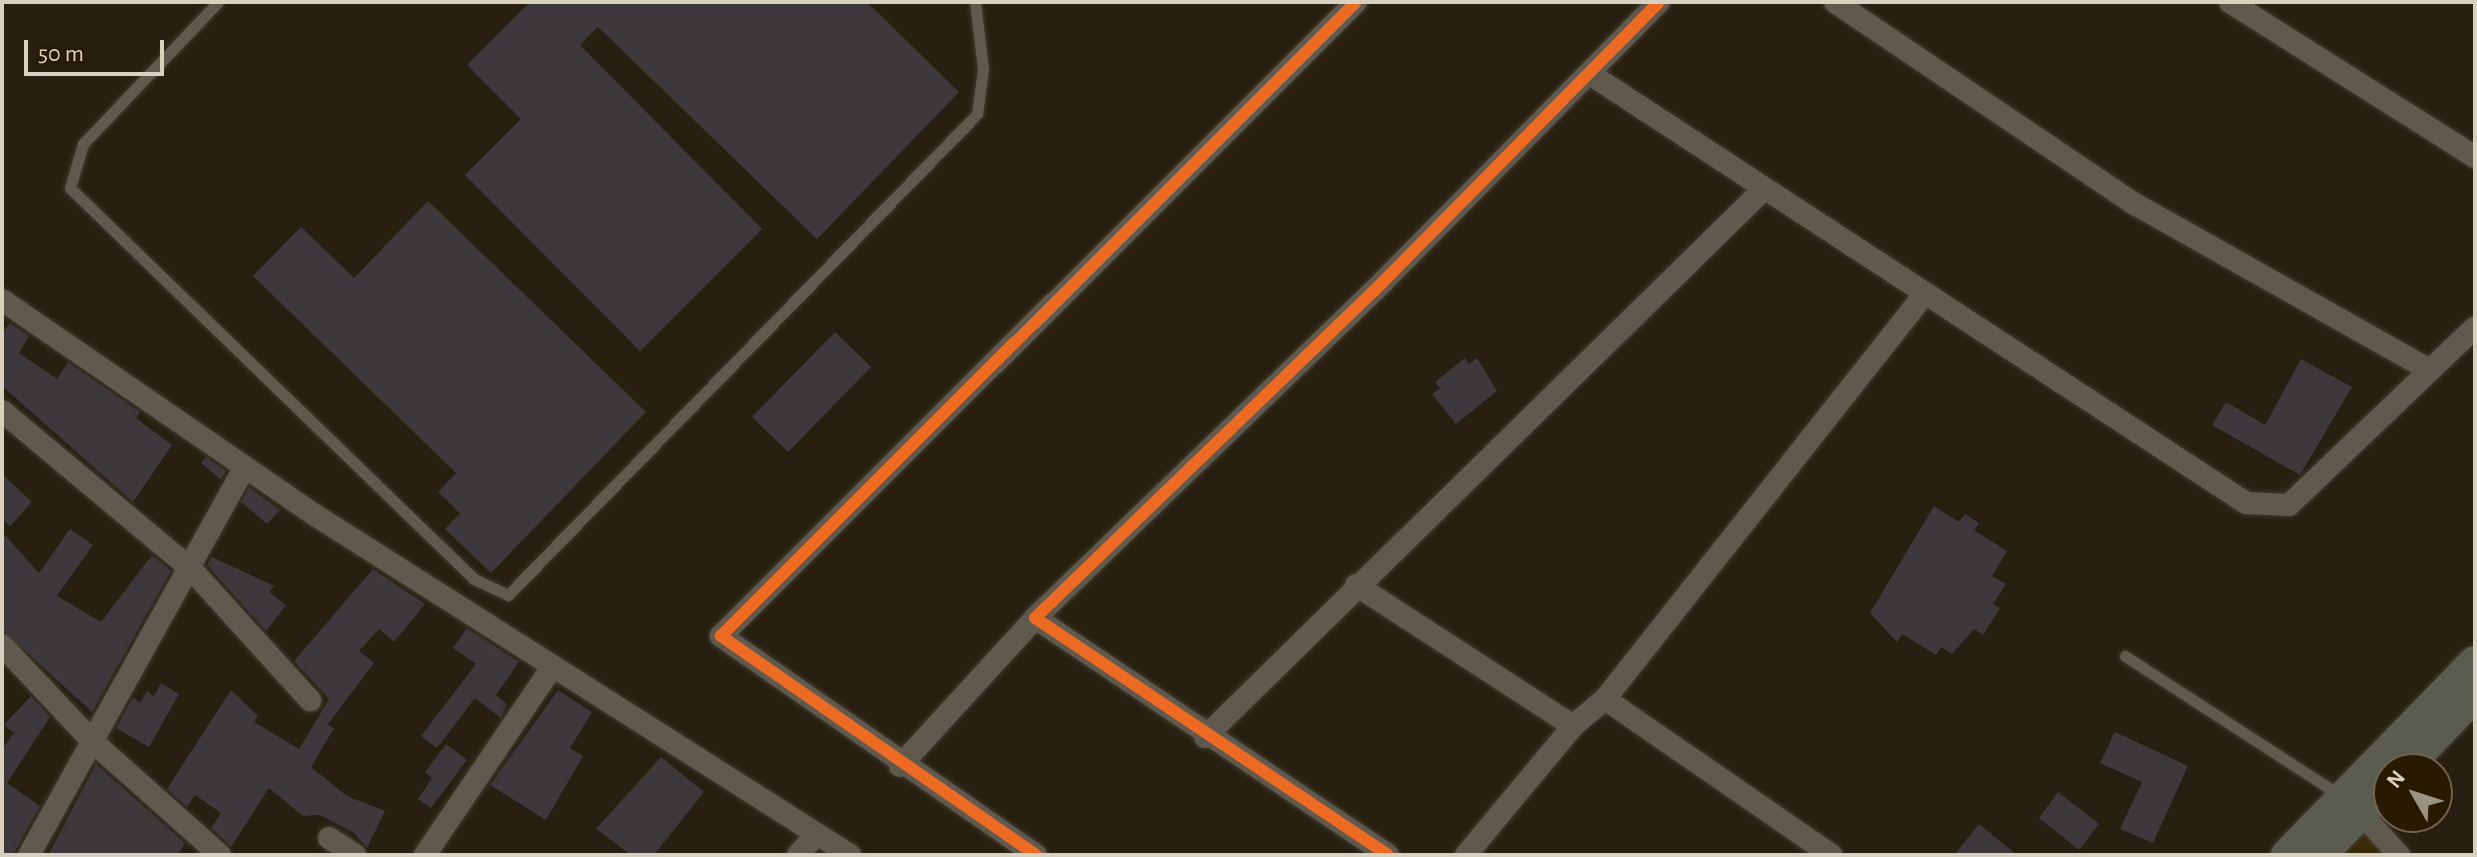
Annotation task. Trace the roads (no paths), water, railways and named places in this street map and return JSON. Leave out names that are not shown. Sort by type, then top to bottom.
[{"type":"main road","points":[[2320,855],[2352,805],[2475,662]]},
{"type":"main road","points":[[2419,753],[2475,695]]},
{"type":"main road","points":[[2287,855],[2352,805],[2373,793]]},
{"type":"street","points":[[1036,855],[900,766],[721,636],[744,605],[1356,2]]},
{"type":"street","points":[[900,766],[1035,618],[1590,74],[1659,2]]},
{"type":"street","points":[[1835,2],[2135,204],[2430,370]]},
{"type":"street","points":[[2230,2],[2475,157]]},
{"type":"street","points":[[1590,74],[1923,296],[2246,503],[2289,505],[2475,327]]},
{"type":"street","points":[[1205,737],[1356,585],[1764,189]]},
{"type":"street","points":[[1466,855],[1573,726],[1605,699],[1923,296]]},
{"type":"street","points":[[4,305],[244,468],[850,855]]},
{"type":"street","points":[[2,411],[192,570],[310,700]]},
{"type":"street","points":[[29,855],[192,570],[244,468]]},
{"type":"street","points":[[1356,585],[1573,726]]},
{"type":"street","points":[[1035,618],[1205,737],[1388,855]]},
{"type":"street","points":[[2,645],[92,741],[220,855]]},
{"type":"street","points":[[425,855],[553,666]]},
{"type":"street","points":[[1605,699],[1831,855]]},
{"type":"street","points":[[2352,805],[2399,855]]},
{"type":"street","points":[[798,855],[816,834]]},
{"type":"street","points":[[329,838],[355,855]]},
{"type":"lane","points":[[218,2],[83,144],[70,188],[474,579],[508,595],[977,114],[983,69],[975,2]]},
{"type":"lane","points":[[2125,656],[2352,805]]}]
